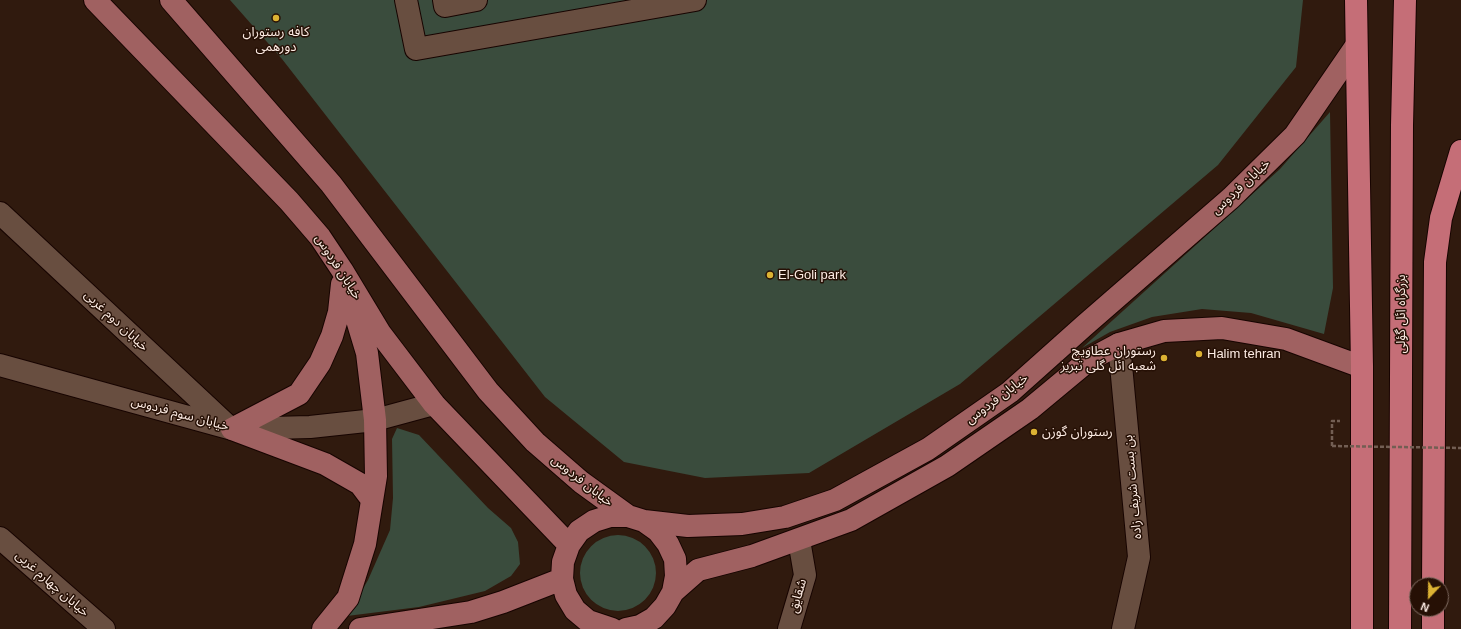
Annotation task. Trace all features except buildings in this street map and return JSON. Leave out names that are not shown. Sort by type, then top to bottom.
[{"type":"highway","points":[[1356,0],[1362,367],[1362,629]]},
{"type":"highway","name":"بزرگراه ائل گؤلی","points":[[1400,629],[1402,125],[1405,0]]},
{"type":"highway","points":[[1433,577],[1435,262],[1441,218],[1461,151]]},
{"type":"highway","points":[[1433,617],[1433,629]]},
{"type":"main road","name":"خیابان فردوس","points":[[95,0],[289,201],[320,237],[380,333],[434,404],[569,545]]},
{"type":"main road","name":"خیابان فردوس","points":[[171,0],[331,184],[488,391],[535,442],[581,482],[636,519],[688,526],[742,524],[785,517],[835,500],[928,449],[1010,392],[1231,198],[1295,135],[1356,46]]},
{"type":"main road","points":[[323,629],[348,598],[365,544],[376,476],[375,420],[367,353],[342,270]]},
{"type":"main road","points":[[232,429],[299,394],[320,363],[332,336],[342,296],[342,270]]},
{"type":"main road","name":"خیابان فردوس","points":[[673,592],[698,570],[752,556],[851,520],[947,466],[1030,409],[1089,360],[1119,344],[1164,331],[1222,328],[1286,340],[1362,367]]},
{"type":"main road","points":[[232,429],[325,464],[360,484],[372,500]]},
{"type":"main road","points":[[606,629],[588,621],[575,610],[566,595],[562,579],[563,562],[569,545],[579,531],[594,521],[610,516],[636,519],[658,531],[668,544],[672,554],[676,576],[673,592],[665,606],[654,618],[640,626],[626,629]]},
{"type":"main road","points":[[360,629],[471,612],[503,602],[562,579]]},
{"type":"street","points":[[406,0],[416,49],[695,0]]},
{"type":"street","points":[[444,0],[445,6],[476,0]]},
{"type":"street","name":"خیابان دوم غربی","points":[[0,213],[232,429]]},
{"type":"street","name":"بن بست شریف زاده","points":[[1119,344],[1139,558],[1123,629]]},
{"type":"street","name":"خیابان سوم فردوس","points":[[0,365],[232,429],[310,427],[375,420],[434,404]]},
{"type":"street","name":"خیابان چهارم غربی","points":[[0,538],[104,629]]},
{"type":"street","name":"شقایق","points":[[789,629],[805,575],[799,540]]},
{"type":"path","points":[[1332,421],[1332,446],[1461,448]]},
{"type":"green space","name":"El-Goli park","points":[[230,0],[1303,0],[1296,67],[1218,165],[960,384],[809,473],[705,478],[624,462],[545,397],[282,59]]},
{"type":"green space","points":[[1330,112],[1333,288],[1324,334],[1251,313],[1202,309],[1152,317],[1110,332],[1082,348],[1280,169]]},
{"type":"green space","points":[[397,428],[419,435],[488,508],[511,528],[518,542],[520,564],[511,576],[485,591],[419,607],[347,616],[368,580],[390,530],[393,498],[392,439]]},
{"type":"green space","points":[[611,535],[625,535],[639,541],[650,552],[656,566],[656,580],[653,588],[645,600],[639,605],[625,611],[611,611],[597,605],[586,594],[580,580],[580,566],[586,552],[597,541]]},
{"type":"place","name":"کافه رستوران دورهمی","points":[[276,18]]},
{"type":"place","name":"El-Goli park","points":[[770,275]]},
{"type":"place","name":"Halim tehran","points":[[1199,354]]},
{"type":"place","name":"رستوران عطاویچ شعبه ائل گلی تبریز","points":[[1164,358]]},
{"type":"place","name":"رستوران گوزن","points":[[1034,432]]}]
